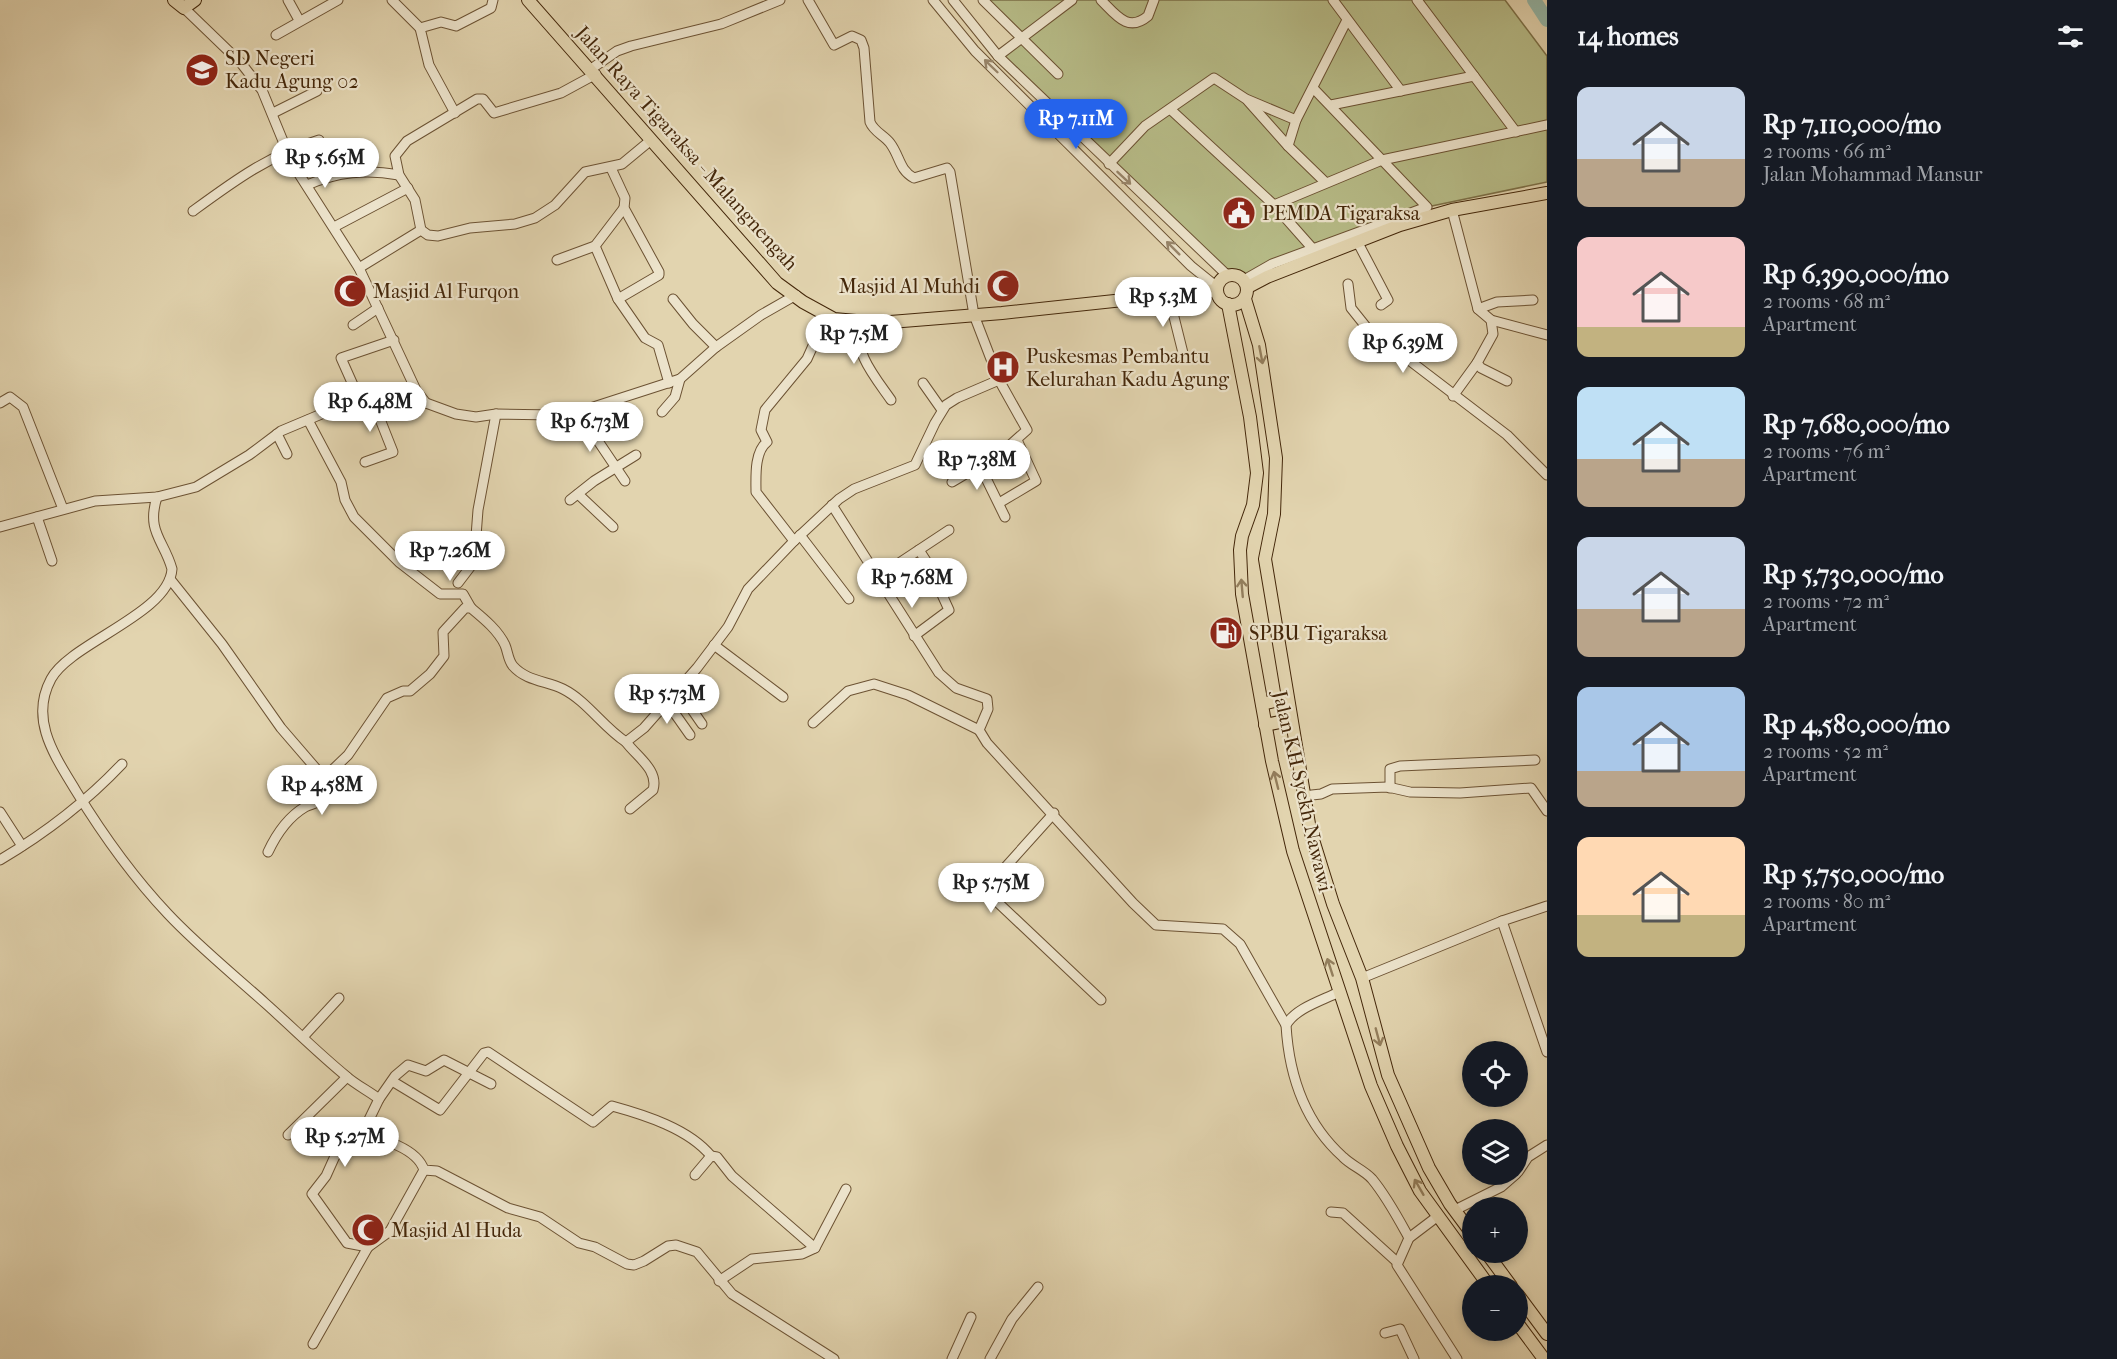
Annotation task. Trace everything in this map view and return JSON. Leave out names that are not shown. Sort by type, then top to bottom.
[{"type":"main road","points":[[174,0],[184,9],[195,0]]},
{"type":"main road","name":"Jalan Raya Tigaraksa - Malangnengah","points":[[528,0],[594,72],[777,283],[803,302],[834,319],[860,322],[974,315],[1217,288]]},
{"type":"main road","points":[[1245,289],[1239,276],[1227,275],[1217,288],[1222,301],[1228,304],[1238,303],[1245,289],[1267,277],[1400,225],[1452,210],[1547,192]]},
{"type":"main road","name":"Jalan KH Syekh Nawawi","points":[[1245,289],[1259,345],[1276,458],[1274,514],[1265,559],[1310,830],[1333,904],[1362,978],[1388,1075],[1429,1168],[1462,1220]]},
{"type":"main road","name":"Jalan KH Syekh Nawawi","points":[[1228,304],[1250,417],[1257,473],[1253,505],[1242,536],[1240,563],[1242,594],[1265,724],[1293,851],[1371,1086],[1397,1146],[1420,1191],[1481,1275]]},
{"type":"main road","points":[[1262,704],[1287,698]]},
{"type":"main road","points":[[1265,724],[1290,720]]},
{"type":"main road","points":[[1528,1308],[1547,1334]]},
{"type":"main road","points":[[1528,1337],[1544,1359]]},
{"type":"street","points":[[288,0],[299,20]]},
{"type":"street","points":[[276,35],[338,0]]},
{"type":"street","points":[[392,0],[420,28],[429,65],[455,113]]},
{"type":"street","points":[[420,28],[441,22],[456,26],[491,8],[493,0]]},
{"type":"street","points":[[651,140],[621,164],[585,172],[555,205],[535,218],[515,224],[470,228],[438,236],[428,235],[421,230],[415,200],[399,176],[395,156],[412,137],[480,98],[492,112],[566,92],[594,72],[617,51],[721,24],[780,0]]},
{"type":"street","points":[[808,0],[834,45],[852,36],[861,40],[870,122],[875,131],[888,141],[904,173],[914,178],[937,169],[946,168],[950,172],[974,315],[999,380],[1027,430],[1017,440],[980,466],[952,482]]},
{"type":"street","points":[[933,0],[975,51],[1191,266],[1217,288]]},
{"type":"street","points":[[953,0],[998,56],[1044,98],[1108,164],[1227,275]]},
{"type":"street","points":[[983,0],[1059,75]]},
{"type":"street","points":[[998,56],[1072,0]]},
{"type":"street","points":[[1101,0],[1122,22],[1132,24],[1148,16],[1154,0]]},
{"type":"street","points":[[1333,0],[1401,91]]},
{"type":"street","points":[[1417,0],[1516,132]]},
{"type":"street","points":[[184,9],[241,63],[262,90],[287,150],[359,268],[416,390],[426,403]]},
{"type":"street","points":[[1288,146],[1296,120],[1314,89],[1347,20]]},
{"type":"street","points":[[1330,105],[1474,76]]},
{"type":"street","points":[[1108,164],[1135,135],[1214,78],[1246,99],[1296,120]]},
{"type":"street","points":[[1245,289],[1272,264],[1427,207],[1314,89]]},
{"type":"street","points":[[273,113],[317,91]]},
{"type":"street","points":[[1246,99],[1288,146],[1325,182]]},
{"type":"street","points":[[1170,110],[1274,205],[1312,249]]},
{"type":"street","points":[[1274,205],[1382,159],[1547,125]]},
{"type":"street","points":[[193,211],[242,175],[287,150],[319,140]]},
{"type":"street","points":[[557,260],[595,246],[624,208],[626,198],[610,168]]},
{"type":"street","points":[[307,185],[331,176],[363,171],[399,176]]},
{"type":"street","points":[[334,227],[408,188]]},
{"type":"street","points":[[618,299],[659,272],[624,208]]},
{"type":"street","points":[[1452,210],[1478,309],[1491,320],[1547,335]]},
{"type":"street","points":[[359,268],[421,230]]},
{"type":"street","points":[[1357,241],[1388,300],[1381,305]]},
{"type":"street","points":[[595,246],[618,299],[645,338],[658,345],[669,383]]},
{"type":"street","points":[[1348,284],[1351,308],[1367,328],[1507,435],[1547,475]]},
{"type":"street","points":[[1168,293],[1184,357]]},
{"type":"street","points":[[0,527],[95,501],[157,497],[196,487],[249,455],[277,434],[331,410],[374,404],[426,403],[456,414],[476,417],[496,414],[555,415],[582,411],[680,380],[716,347],[761,315],[796,295]]},
{"type":"street","points":[[673,298],[693,324],[716,347]]},
{"type":"street","points":[[1478,309],[1497,302],[1533,300]]},
{"type":"street","points":[[353,325],[378,309]]},
{"type":"street","points":[[834,319],[816,339],[807,359],[776,395],[762,418],[761,430],[767,442],[762,446],[757,466],[756,492],[849,599]]},
{"type":"street","points":[[1454,396],[1477,363],[1493,334],[1491,320]]},
{"type":"street","points":[[860,322],[857,334],[861,349],[872,373],[891,400]]},
{"type":"street","points":[[362,405],[341,358],[394,339]]},
{"type":"street","points":[[1477,363],[1481,368],[1507,381]]},
{"type":"street","points":[[662,412],[675,397],[680,380]]},
{"type":"street","points":[[626,742],[644,728],[666,700],[697,669],[728,627],[748,589],[797,538],[832,505],[862,485],[915,465],[942,410],[957,398],[999,380]]},
{"type":"street","points":[[923,383],[942,410]]},
{"type":"street","points":[[0,403],[10,397],[23,406],[63,509]]},
{"type":"street","points":[[366,462],[393,452],[374,404]]},
{"type":"street","points":[[582,411],[592,432],[625,481]]},
{"type":"street","points":[[458,583],[474,562],[478,510],[496,414]]},
{"type":"street","points":[[308,420],[341,482],[347,504],[365,531],[400,563],[440,594],[463,594],[471,608],[488,622],[505,644],[513,667],[544,685],[561,688],[574,696],[609,731],[626,742],[652,770],[655,778],[653,790],[630,809]]},
{"type":"street","points":[[277,434],[286,454]]},
{"type":"street","points":[[999,503],[1036,481],[1017,440]]},
{"type":"street","points":[[613,526],[574,497],[636,455]]},
{"type":"street","points":[[980,466],[1005,517]]},
{"type":"street","points":[[157,497],[152,512],[153,524],[156,538],[171,565],[170,579],[166,588],[142,609],[61,664],[47,687],[42,706],[44,732],[82,801],[137,879],[171,917],[347,1077],[379,1099]]},
{"type":"street","points":[[832,505],[914,636],[947,682],[956,688],[987,699],[988,709],[979,730]]},
{"type":"street","points":[[37,517],[52,561]]},
{"type":"street","points":[[878,577],[949,530]]},
{"type":"street","points":[[914,636],[949,610],[919,550]]},
{"type":"street","points":[[170,579],[222,644],[281,728],[331,786],[330,794],[322,801],[305,808],[290,819],[275,836],[268,852]]},
{"type":"street","points":[[324,778],[348,755],[387,698],[403,691],[410,691],[435,668],[444,656],[443,632],[465,608],[471,608]]},
{"type":"street","points":[[714,645],[783,697]]},
{"type":"street","points":[[813,723],[848,691],[874,684],[908,695],[979,730],[987,743],[1054,813],[1133,903],[1156,925],[1212,928],[1230,934],[1240,944],[1286,1025],[1288,1056],[1302,1102],[1324,1137],[1342,1157],[1365,1172],[1381,1190],[1410,1238]]},
{"type":"street","points":[[677,688],[702,724]]},
{"type":"street","points":[[666,700],[690,735]]},
{"type":"street","points":[[1390,788],[1390,769],[1400,766],[1535,760]]},
{"type":"street","points":[[0,860],[82,801],[122,764]]},
{"type":"street","points":[[1303,796],[1321,794],[1332,789],[1390,788],[1410,792],[1460,793],[1531,788],[1547,811]]},
{"type":"street","points":[[0,812],[22,846]]},
{"type":"street","points":[[1054,813],[993,881],[990,889],[992,897],[1101,1000]]},
{"type":"street","points":[[1362,978],[1503,921],[1547,906]]},
{"type":"street","points":[[1503,921],[1547,1052]]},
{"type":"street","points":[[1286,1025],[1293,1016],[1307,1007],[1339,992]]},
{"type":"street","points":[[303,1037],[339,998]]},
{"type":"street","points":[[392,1081],[440,1110],[484,1053],[488,1052],[593,1122],[612,1106],[629,1110],[682,1133],[704,1148],[711,1156],[717,1157],[732,1176],[815,1248]]},
{"type":"street","points":[[368,1247],[343,1239],[312,1194],[326,1176],[335,1156],[362,1134],[379,1099],[408,1065],[426,1071],[444,1060],[470,1071],[491,1084]]},
{"type":"street","points":[[288,1135],[347,1077]]},
{"type":"street","points":[[362,1134],[402,1149],[417,1158],[424,1170]]},
{"type":"street","points":[[1528,1156],[1547,1145]]},
{"type":"street","points":[[695,1175],[711,1156]]},
{"type":"street","points":[[313,1344],[368,1247],[390,1231],[424,1170]]},
{"type":"street","points":[[424,1170],[437,1171],[508,1208],[540,1217],[579,1243],[595,1247],[627,1264],[634,1265],[644,1261],[668,1246],[697,1252],[720,1281],[740,1299],[834,1359]]},
{"type":"street","points":[[1455,1210],[1503,1185]]},
{"type":"street","points":[[720,1281],[752,1259],[802,1254],[815,1248],[846,1189]]},
{"type":"street","points":[[1331,1212],[1343,1213],[1397,1262],[1399,1271],[1457,1359]]},
{"type":"street","points":[[1397,1262],[1410,1238],[1438,1216]]},
{"type":"street","points":[[990,1359],[1012,1319],[1038,1287]]},
{"type":"street","points":[[952,1359],[971,1317]]},
{"type":"street","points":[[1385,1333],[1400,1329],[1414,1359]]},
{"type":"green space","points":[[983,0],[1505,0],[1547,56],[1547,182],[1427,207],[1244,280],[1233,274],[1227,275],[998,56],[1020,40]]},
{"type":"waterway","points":[[1534,0],[1547,20]]},
{"type":"place","name":"SD Negeri Kadu Agung 02","points":[[202,70]]},
{"type":"place","name":"PEMDA Tigaraksa","points":[[1239,213]]},
{"type":"place","name":"Masjid Al Muhdi","points":[[1003,286]]},
{"type":"place","name":"Masjid Al Furqon","points":[[350,291]]},
{"type":"place","name":"Puskesmas Pembantu Kelurahan Kadu Agung","points":[[1003,367]]},
{"type":"place","name":"SPBU Tigaraksa","points":[[1226,633]]},
{"type":"place","name":"Masjid Al Huda","points":[[368,1230]]}]
